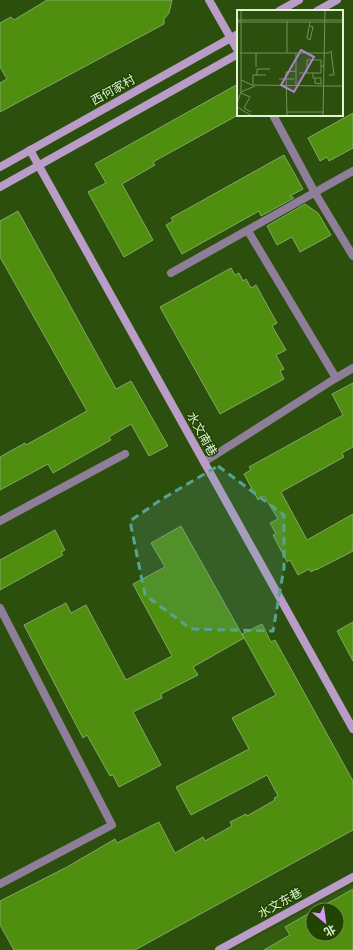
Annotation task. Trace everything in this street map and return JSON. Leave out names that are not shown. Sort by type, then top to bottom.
[{"type":"street","points":[[209,0],[237,51]]},
{"type":"street","points":[[281,10],[299,0]]},
{"type":"street","points":[[319,10],[337,0]]},
{"type":"street","name":"西何家村","points":[[0,167],[237,34]]},
{"type":"street","points":[[0,186],[237,54]]},
{"type":"street","name":"水文南巷","points":[[30,150],[353,729]]},
{"type":"street","name":"水文东巷","points":[[218,950],[353,877]]},
{"type":"lane","points":[[274,116],[315,193],[353,256]]},
{"type":"lane","points":[[171,273],[353,171]]},
{"type":"lane","points":[[248,231],[336,378]]},
{"type":"lane","points":[[204,462],[353,368]]},
{"type":"lane","points":[[0,521],[125,454]]},
{"type":"lane","points":[[0,608],[112,825],[0,884]]},
{"type":"highlighted area","points":[[218,466],[284,515],[284,568],[273,631],[191,629],[145,595],[130,521],[162,499]]},
{"type":"shaded area","points":[[353,884],[353,950],[232,950],[305,910],[305,942],[345,942],[345,902],[320,902]]},
{"type":"building","points":[[47,0],[172,0],[169,13],[164,19],[164,24],[0,112],[0,83],[7,79],[0,67],[0,23],[11,17],[14,20]]},
{"type":"building","points":[[237,85],[237,116],[153,162],[155,165],[122,184],[153,240],[124,257],[88,192],[106,183],[95,164]]},
{"type":"building","points":[[353,113],[353,148],[329,161],[327,157],[320,161],[308,138]]},
{"type":"building","points":[[284,155],[303,189],[290,196],[294,198],[261,216],[259,211],[182,254],[166,225],[173,221],[171,218]]},
{"type":"building","points":[[305,204],[318,213],[331,235],[300,252],[292,237],[277,245],[267,226]]},
{"type":"building","points":[[18,211],[116,389],[131,381],[168,446],[149,456],[131,424],[109,437],[111,440],[53,473],[48,464],[0,490],[0,457],[25,443],[26,445],[87,411],[0,257],[0,221]]},
{"type":"building","points":[[231,268],[235,275],[239,273],[243,281],[246,279],[251,288],[256,285],[277,323],[272,326],[286,350],[276,355],[284,369],[280,371],[284,379],[220,414],[160,307]]},
{"type":"building","points":[[353,383],[353,447],[342,453],[344,457],[281,492],[307,540],[353,514],[353,551],[316,570],[311,572],[309,569],[298,575],[290,560],[287,562],[273,535],[276,534],[270,523],[278,519],[264,496],[258,500],[244,474],[251,470],[249,467],[343,415],[332,394]]},
{"type":"building","points":[[181,526],[244,638],[193,667],[198,675],[161,694],[162,698],[133,712],[161,765],[119,787],[113,775],[110,776],[87,735],[83,738],[24,625],[66,603],[71,613],[86,605],[126,680],[172,656],[133,584],[165,567],[151,543]]},
{"type":"building","points":[[55,530],[65,550],[61,552],[63,555],[0,590],[0,560]]},
{"type":"building","points":[[353,622],[353,661],[337,631]]},
{"type":"building","points":[[262,624],[271,642],[275,640],[353,781],[353,830],[135,950],[14,950],[0,925],[0,901],[67,867],[115,839],[117,843],[159,822],[175,853],[203,837],[205,841],[232,826],[230,822],[246,814],[247,816],[275,800],[274,798],[278,796],[267,775],[191,815],[176,787],[249,749],[232,718],[276,695],[242,634]]},
{"type":"building","points":[[353,889],[353,950],[264,950],[290,935],[285,927],[305,916],[305,942],[345,942],[345,902],[330,902]]}]
